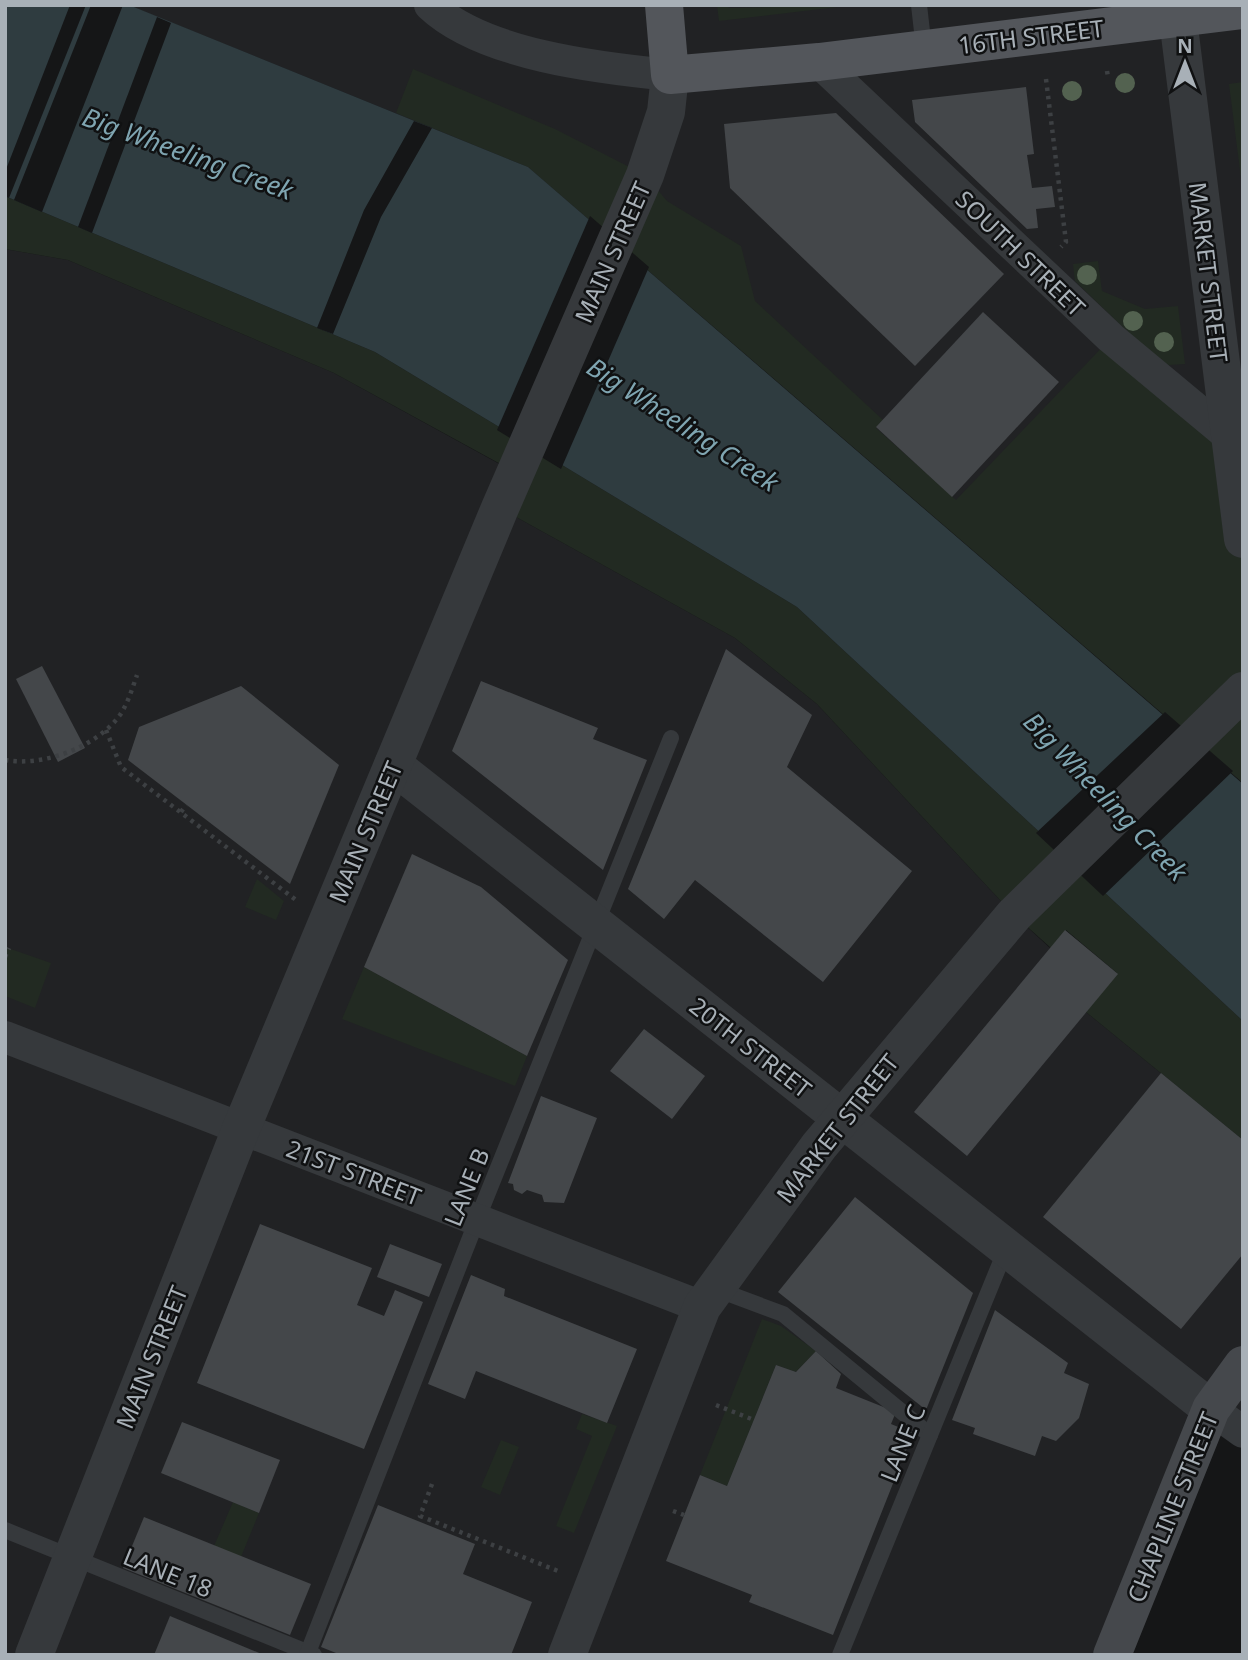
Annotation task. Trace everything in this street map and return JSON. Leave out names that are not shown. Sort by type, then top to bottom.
[{"type":"main road","name":"MAIN STREET","points":[[664,5],[670,75]]},
{"type":"main road","name":"16TH STREET","points":[[670,75],[819,62],[924,49],[1177,12],[1243,10]]},
{"type":"main road","name":"CHAPLINE STREET","points":[[1112,1655],[1211,1409],[1243,1365]]},
{"type":"street","points":[[430,5],[446,20],[503,44],[580,65],[670,75]]},
{"type":"street","name":"MARKET STREET","points":[[1177,12],[1243,539]]},
{"type":"street","name":"SOUTH STREET","points":[[819,62],[1111,338],[1230,437]]},
{"type":"street","name":"MAIN STREET","points":[[34,1655],[241,1129],[515,472],[645,175],[666,112],[670,75]]},
{"type":"street","name":"MARKET STREET","points":[[567,1655],[709,1298],[841,1118],[1014,915],[1231,702]]},
{"type":"street","name":"20TH STREET","points":[[393,765],[1243,1432]]},
{"type":"street","name":"21ST STREET","points":[[5,1037],[477,1220],[709,1298]]},
{"type":"lane","points":[[919,5],[924,49]]},
{"type":"lane","name":"LANE B","points":[[310,1654],[477,1220],[671,738]]},
{"type":"lane","name":"LANE C","points":[[841,1655],[1007,1248]]},
{"type":"lane","points":[[709,1298],[783,1314],[930,1435]]},
{"type":"lane","name":"LANE 18","points":[[5,1530],[310,1654]]},
{"type":"path","points":[[1046,79],[1066,242],[1054,255]]},
{"type":"path","points":[[5,760],[33,761],[56,756],[106,730],[127,704],[137,675]]},
{"type":"path","points":[[106,730],[121,767],[296,900]]},
{"type":"path","points":[[181,812],[186,805]]},
{"type":"path","points":[[5,957],[9,948]]},
{"type":"path","points":[[716,1405],[754,1420]]},
{"type":"path","points":[[432,1485],[420,1516],[558,1571]]},
{"type":"path","points":[[673,1511],[684,1515]]},
{"type":"shaded area","points":[[128,5],[1243,5],[1243,539],[939,520],[528,167]]},
{"type":"shaded area","points":[[717,5],[728,5],[729,8],[854,5],[719,21]]},
{"type":"shaded area","points":[[413,69],[555,129],[645,175],[667,201],[741,246],[755,301],[883,420],[876,428],[956,500],[1111,338],[1230,437],[1243,539],[1243,783],[528,167],[396,113]]},
{"type":"shaded area","points":[[1243,82],[1243,194],[1229,84]]},
{"type":"shaded area","points":[[5,196],[375,352],[797,607],[1243,1021],[1243,1140],[1086,1012],[1117,973],[1066,930],[1051,948],[1014,915],[817,704],[735,638],[500,508],[515,472],[334,373],[68,260],[5,249]]},
{"type":"shaded area","points":[[5,249],[68,260],[334,373],[516,473],[500,508],[735,638],[817,704],[1014,915],[1050,948],[1065,930],[1118,974],[1086,1012],[1243,1140],[1243,1432],[1211,1409],[1112,1655],[5,1655]]},
{"type":"shaded area","points":[[1098,261],[1102,291],[1145,309],[1178,306],[1185,364],[1169,365],[1157,360],[1075,281],[1073,264]]},
{"type":"shaded area","points":[[257,879],[284,901],[276,920],[245,907]]},
{"type":"shaded area","points":[[5,947],[51,963],[35,1008],[5,996]]},
{"type":"shaded area","points":[[364,967],[527,1056],[515,1086],[342,1019]]},
{"type":"shaded area","points":[[762,1319],[781,1326],[816,1351],[796,1372],[776,1365],[727,1486],[700,1475]]},
{"type":"shaded area","points":[[582,1414],[617,1426],[574,1533],[556,1526],[592,1436],[576,1429]]},
{"type":"shaded area","points":[[501,1440],[519,1447],[500,1495],[481,1487]]},
{"type":"shaded area","points":[[233,1502],[259,1513],[241,1557],[214,1546]]},
{"type":"water","name":"Big Wheeling Creek","points":[[5,5],[129,5],[528,167],[1243,784],[1243,1021],[797,607],[375,352],[5,196]]},
{"type":"pier","points":[[70,5],[86,5],[9,198],[5,196],[5,172]]},
{"type":"pier","points":[[91,5],[123,5],[42,212],[14,200]]},
{"type":"pier","points":[[157,17],[171,23],[92,233],[78,227]]},
{"type":"pier","points":[[414,121],[432,128],[381,217],[333,334],[317,328],[364,210]]},
{"type":"pier","points":[[590,216],[649,267],[561,469],[497,430]]},
{"type":"pier","points":[[1165,712],[1233,771],[1103,896],[1036,833]]},
{"type":"building","points":[[1026,87],[1034,154],[1027,155],[1032,188],[1052,186],[1055,207],[1036,209],[1038,228],[1027,229],[915,122],[912,100]]},
{"type":"building","points":[[836,113],[1004,274],[915,366],[730,188],[724,124]]},
{"type":"building","points":[[983,312],[1059,382],[952,497],[876,427]]},
{"type":"building","points":[[726,649],[812,715],[787,767],[912,871],[823,982],[695,880],[664,919],[628,889]]},
{"type":"building","points":[[42,666],[85,748],[58,762],[16,679]]},
{"type":"building","points":[[481,681],[598,728],[593,739],[647,760],[603,870],[452,751]]},
{"type":"building","points":[[241,686],[339,765],[290,884],[128,760],[139,727]]},
{"type":"building","points":[[412,854],[481,887],[568,960],[527,1056],[364,967]]},
{"type":"building","points":[[1065,930],[1118,974],[967,1156],[914,1112]]},
{"type":"building","points":[[644,1029],[705,1076],[672,1119],[610,1071]]},
{"type":"building","points":[[1161,1073],[1243,1140],[1243,1254],[1181,1329],[1043,1217]]},
{"type":"building","points":[[541,1096],[597,1118],[564,1203],[544,1202],[542,1195],[527,1190],[522,1194],[514,1190],[513,1184],[508,1183]]},
{"type":"building","points":[[855,1197],[973,1293],[926,1410],[778,1292]]},
{"type":"building","points":[[260,1224],[372,1268],[357,1305],[384,1316],[395,1290],[423,1302],[364,1449],[197,1383]]},
{"type":"building","points":[[390,1244],[442,1264],[429,1297],[377,1277]]},
{"type":"building","points":[[471,1275],[505,1289],[504,1296],[637,1349],[607,1423],[476,1371],[465,1399],[428,1384]]},
{"type":"building","points":[[995,1310],[1068,1363],[1064,1373],[1089,1384],[1079,1418],[1056,1441],[1042,1436],[1035,1456],[973,1434],[975,1428],[952,1420]]},
{"type":"building","points":[[816,1351],[841,1374],[836,1388],[896,1412],[891,1424],[913,1433],[833,1635],[749,1602],[752,1595],[666,1561],[700,1475],[727,1486],[776,1365],[796,1372]]},
{"type":"building","points":[[182,1422],[280,1460],[259,1513],[161,1473]]},
{"type":"building","points":[[378,1505],[475,1544],[463,1574],[532,1602],[511,1655],[341,1655],[321,1647]]},
{"type":"building","points":[[144,1517],[311,1584],[290,1635],[123,1568]]},
{"type":"building","points":[[170,1616],[264,1655],[154,1655]]}]
